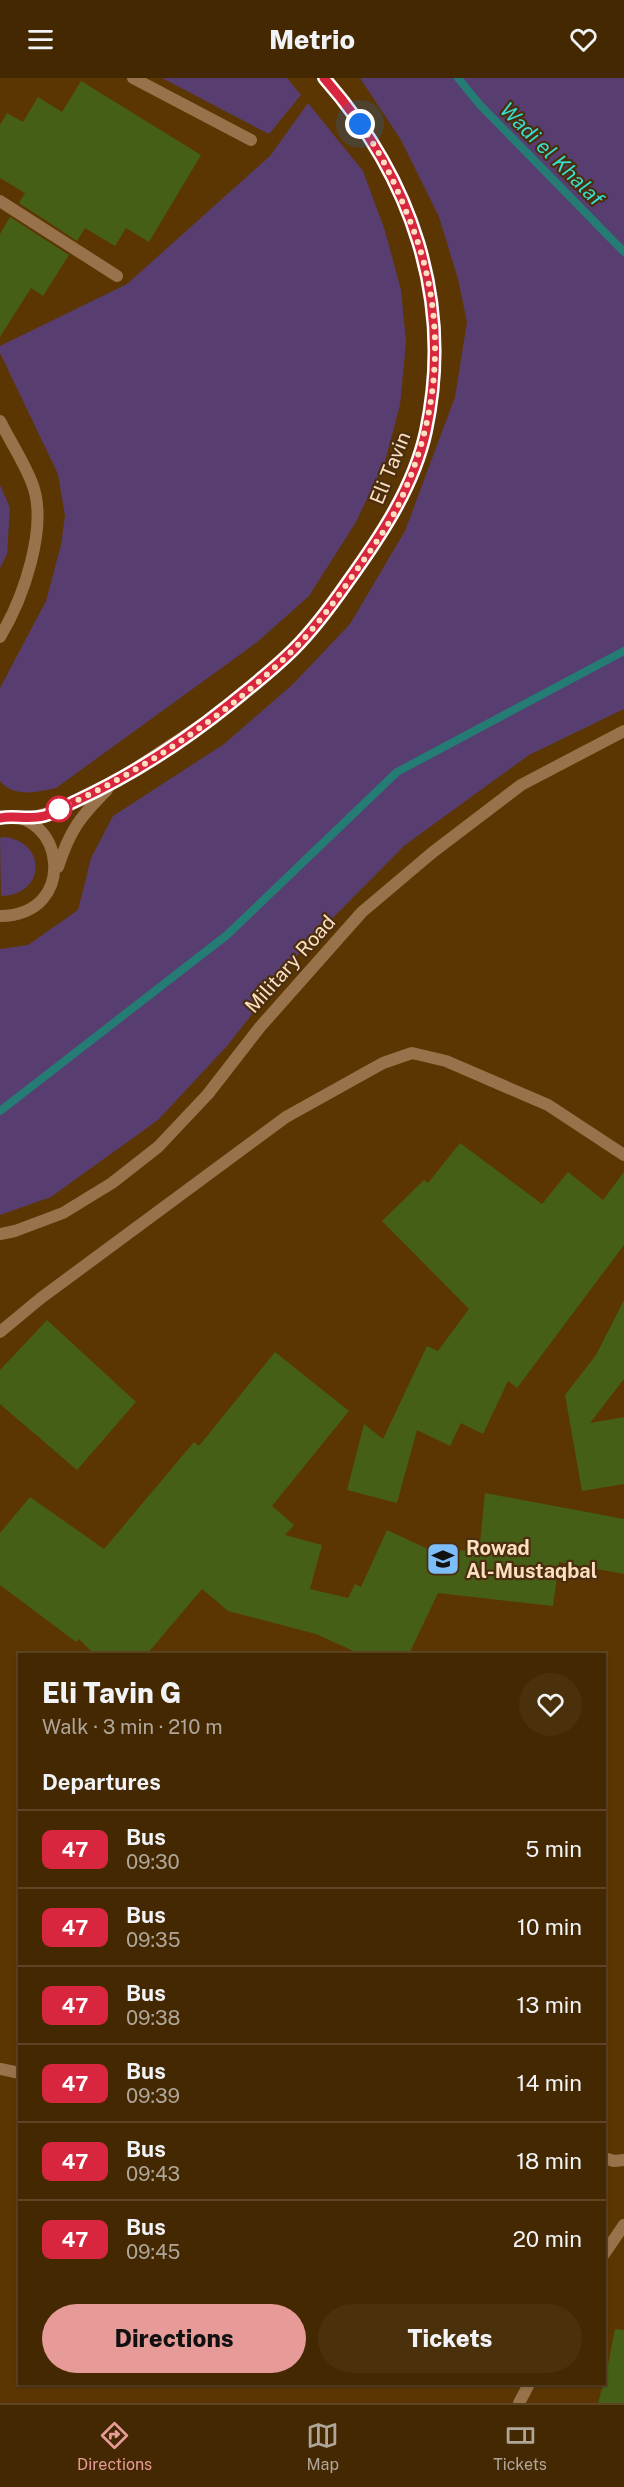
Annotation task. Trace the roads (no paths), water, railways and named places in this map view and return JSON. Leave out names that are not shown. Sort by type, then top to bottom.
[{"type":"street","points":[[133,78],[251,140]]},
{"type":"street","name":"Eli Tavin","points":[[22,819],[45,815],[117,780],[209,721],[260,680],[295,648],[327,611],[395,512],[413,471],[426,432],[433,384],[436,336],[430,284],[415,232],[393,178],[370,138],[324,78]]},
{"type":"street","points":[[0,201],[117,276]]},
{"type":"street","points":[[0,422],[32,483],[38,506],[29,572],[22,593],[0,637]]},
{"type":"street","name":"Military Road","points":[[0,1234],[15,1231],[63,1213],[112,1183],[158,1148],[208,1094],[260,1027],[362,912],[433,852],[520,785],[624,731]]},
{"type":"street","name":"Eli Tavin","points":[[0,916],[14,916],[30,910],[42,901],[51,888],[68,836],[87,810],[117,780]]},
{"type":"street","points":[[1,816],[22,819],[37,827],[48,840],[54,856],[55,873]]},
{"type":"street","points":[[0,1332],[41,1298],[286,1116],[383,1063],[412,1053],[446,1061],[548,1105],[624,1155]]},
{"type":"street","points":[[0,2069],[18,2073]]},
{"type":"street","points":[[606,2159],[624,2160]]},
{"type":"street","points":[[606,2251],[624,2225]]},
{"type":"street","points":[[519,2403],[528,2385]]},
{"type":"waterway","name":"Wadi el Khalaf","points":[[458,78],[480,105],[624,252]]},
{"type":"waterway","points":[[0,1111],[227,935],[397,772],[624,651]]},
{"type":"place","name":"Rowad Al-Mustaqbal","points":[[443,1559]]}]
